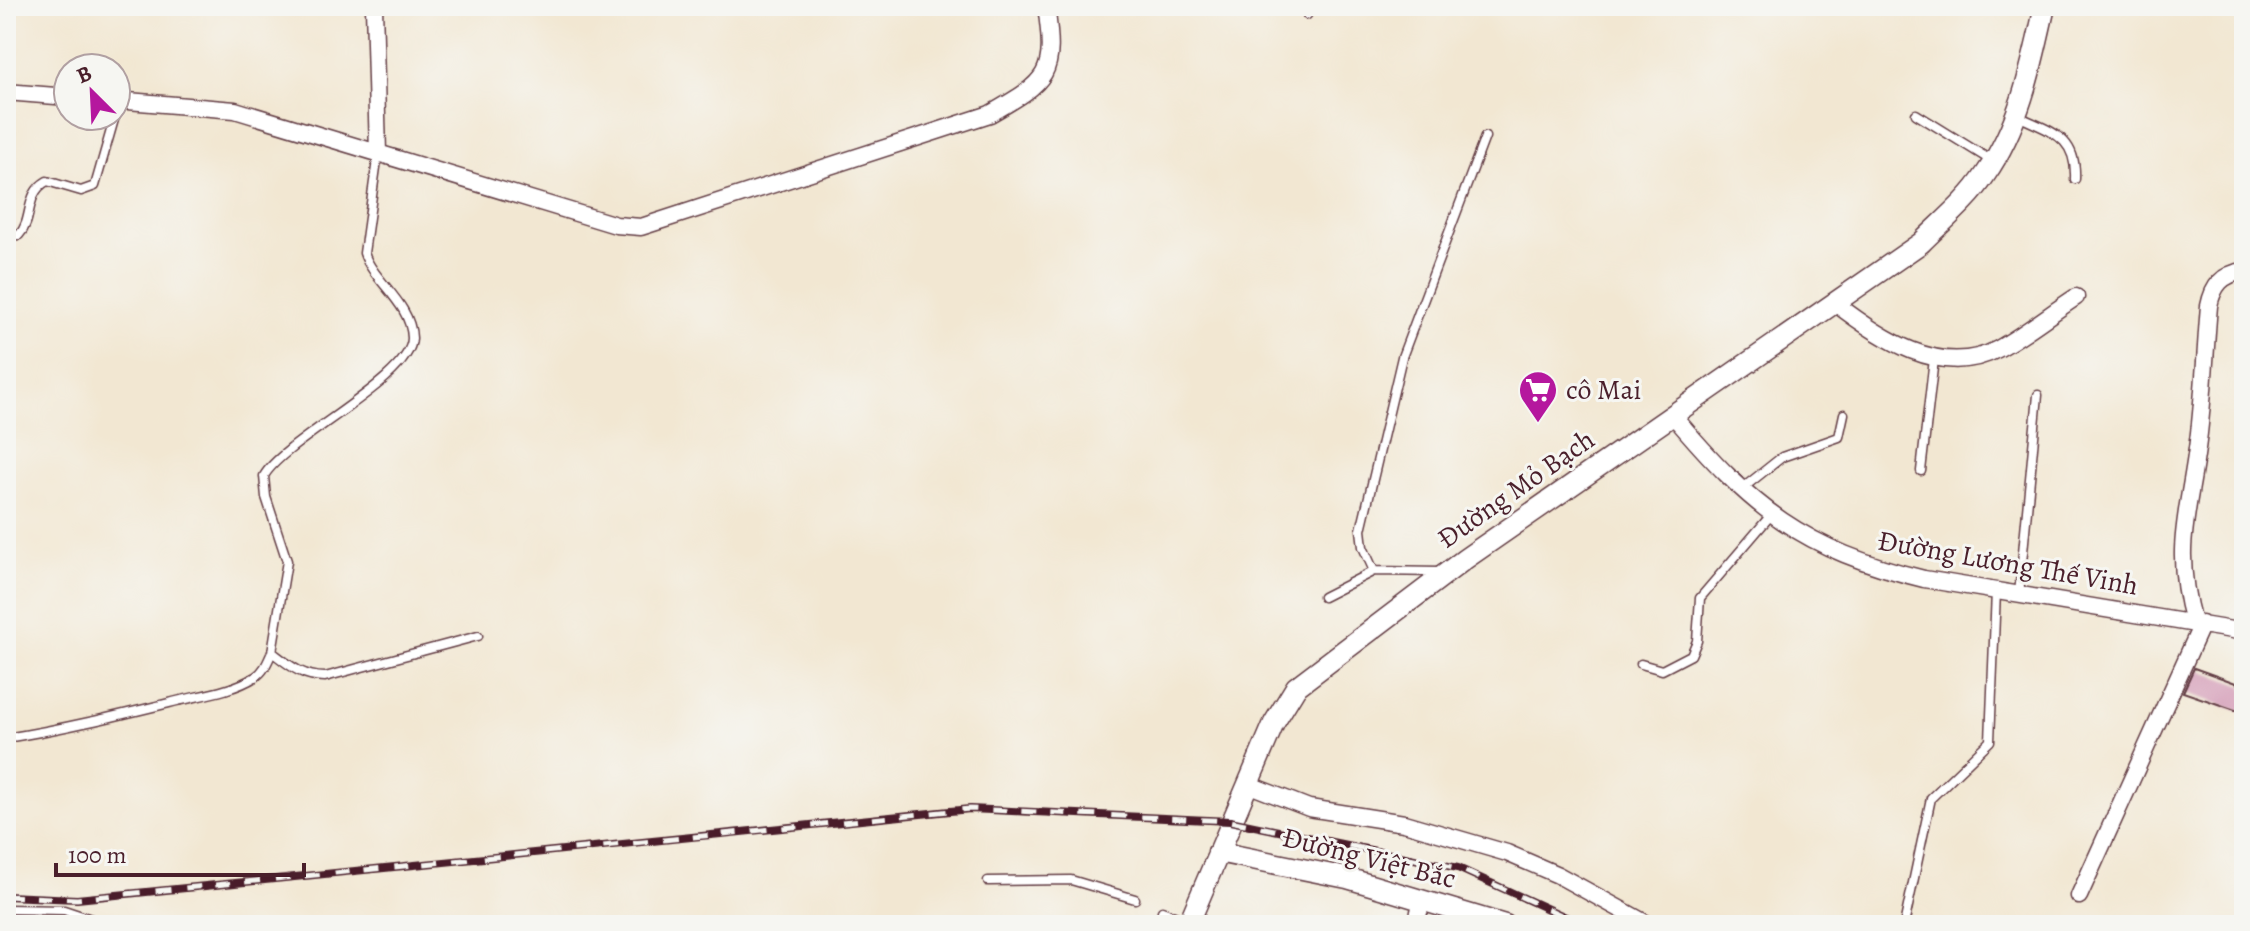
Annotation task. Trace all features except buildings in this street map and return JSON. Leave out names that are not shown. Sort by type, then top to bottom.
[{"type":"street","points":[[374,6],[378,153]]},
{"type":"street","points":[[132,108],[235,110],[616,225],[641,227],[990,114],[1034,89],[1047,71],[1051,44],[1046,6]]},
{"type":"street","name":"Đường Mỏ Bạch","points":[[1189,924],[1274,723],[1296,687],[1447,572],[1921,243],[1984,177],[1993,162],[2028,82],[2045,6]]},
{"type":"street","points":[[6,92],[52,96]]},
{"type":"street","points":[[2079,896],[2198,623],[2185,591],[2181,544],[2198,442],[2209,306],[2213,289],[2224,278],[2244,271]]},
{"type":"street","points":[[1835,303],[1868,328],[1934,359],[1957,360],[1996,351],[2076,297]]},
{"type":"street","name":"Đường Lương Thế Vinh","points":[[1672,414],[1708,456],[1771,515],[1827,549],[1876,568],[2244,632]]},
{"type":"street","points":[[1247,784],[1309,808],[1404,823],[1507,853],[1558,875],[1649,925]]},
{"type":"street","name":"Đường Việt Bắc","points":[[1218,852],[1347,878],[1505,925]]},
{"type":"street","points":[[1416,925],[1422,899]]},
{"type":"lane","points":[[1916,114],[1993,162]]},
{"type":"lane","points":[[2015,115],[2067,140],[2076,158],[2075,179]]},
{"type":"lane","points":[[6,236],[19,235],[25,229],[30,201],[47,181],[81,191],[95,186],[110,132]]},
{"type":"lane","points":[[1374,571],[1363,547],[1361,530],[1402,357],[1485,137]]},
{"type":"lane","points":[[6,738],[66,728],[240,684],[257,676],[272,652],[287,561],[266,497],[264,476],[276,461],[365,394],[406,355],[410,346],[410,328],[402,310],[364,253],[378,153]]},
{"type":"lane","points":[[1921,471],[1934,359]]},
{"type":"lane","points":[[2019,594],[2038,395]]},
{"type":"lane","points":[[1743,488],[1770,464],[1839,437],[1844,414]]},
{"type":"lane","points":[[1641,664],[1662,670],[1691,655],[1697,641],[1700,598],[1771,515]]},
{"type":"lane","points":[[1323,597],[1374,571],[1447,572]]},
{"type":"lane","points":[[1904,925],[1931,798],[1990,741],[1996,590]]},
{"type":"lane","points":[[272,652],[297,671],[310,677],[325,677],[478,636]]},
{"type":"lane","points":[[988,881],[1071,880],[1135,899]]},
{"type":"lane","points":[[6,909],[64,910],[109,925]]},
{"type":"lane","points":[[1162,911],[1189,924]]},
{"type":"railway","points":[[6,896],[77,899],[970,809],[1230,821],[1458,868],[1583,925]]},
{"type":"place","name":"cô Mai","points":[[1538,424]]}]
